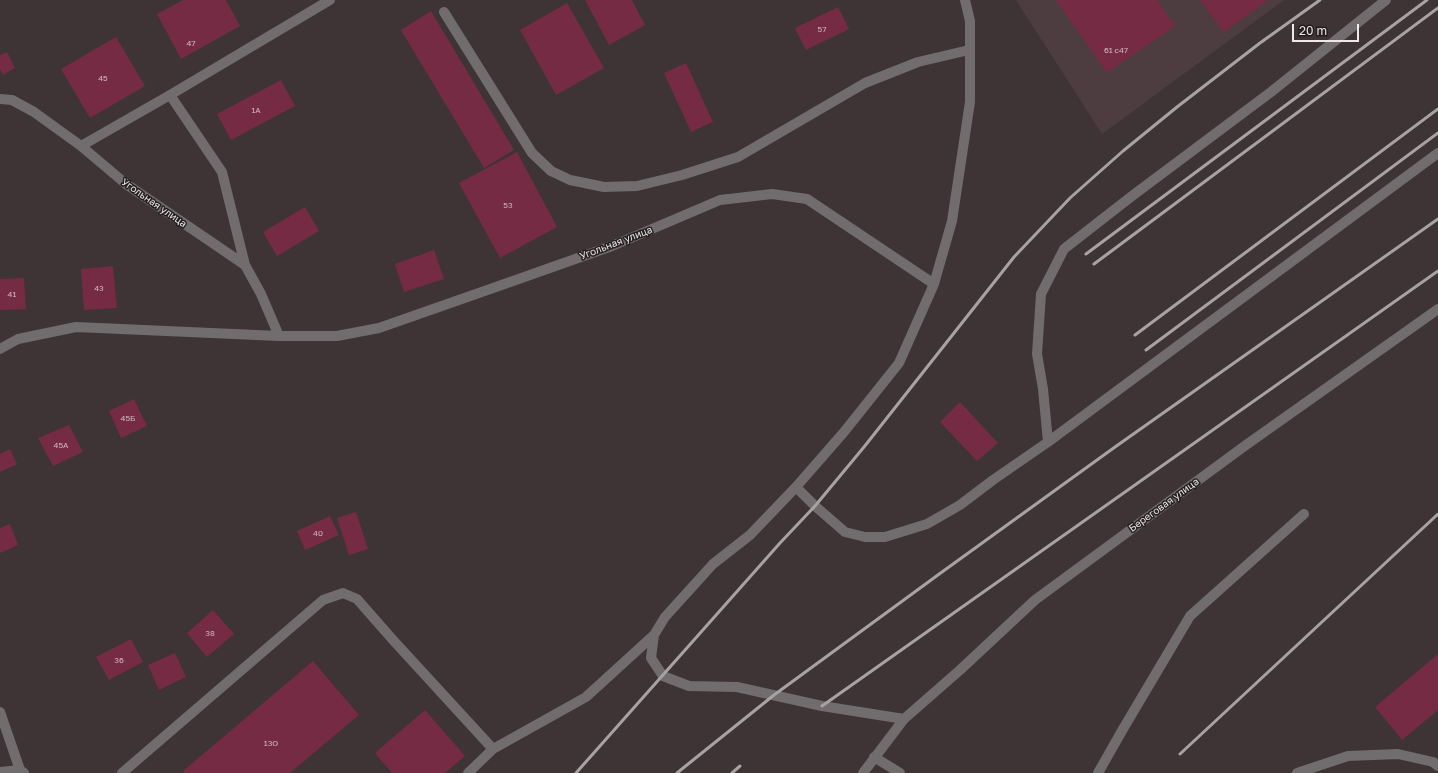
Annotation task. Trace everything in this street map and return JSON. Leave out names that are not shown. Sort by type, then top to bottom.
[{"type":"street","points":[[81,146],[330,0]]},
{"type":"street","points":[[468,773],[493,749],[586,696],[654,635],[665,617],[712,564],[750,535],[796,487],[844,432],[899,363],[934,284],[952,221],[970,102],[970,21],[965,0]]},
{"type":"street","points":[[1048,442],[1043,389],[1037,354],[1041,294],[1064,249],[1138,191],[1271,92],[1386,0]]},
{"type":"street","points":[[444,12],[532,153],[551,171],[570,180],[604,187],[637,186],[682,175],[738,157],[865,83],[918,62],[969,50]]},
{"type":"street","points":[[170,95],[222,172],[245,265]]},
{"type":"street","name":"Угольная улица","points":[[0,99],[12,100],[34,112],[81,146],[126,184],[245,265],[261,294],[279,336]]},
{"type":"street","points":[[796,487],[845,532],[865,537],[885,537],[928,524],[960,505],[1048,442],[1438,153]]},
{"type":"street","name":"Угольная улица","points":[[0,350],[18,339],[76,327],[279,336],[337,336],[379,328],[612,246],[720,200],[772,194],[807,199],[934,284]]},
{"type":"street","name":"Береговая улица","points":[[863,773],[904,719],[960,670],[1035,600],[1253,440],[1438,308]]},
{"type":"street","points":[[1098,773],[1190,616],[1304,514]]},
{"type":"street","points":[[122,773],[323,600],[343,593],[357,599],[493,749]]},
{"type":"street","points":[[654,635],[651,658],[663,676],[688,686],[737,687],[822,706],[904,719]]},
{"type":"street","points":[[0,712],[22,772],[0,772]]},
{"type":"street","points":[[1297,773],[1348,756],[1398,754],[1433,762],[1438,766]]},
{"type":"street","points":[[874,757],[900,773]]},
{"type":"shaded area","points":[[1016,0],[1284,0],[1102,134]]},
{"type":"building","points":[[183,0],[226,0],[240,26],[181,59],[157,14]]},
{"type":"building","points":[[585,0],[632,0],[645,25],[609,45]]},
{"type":"building","points":[[1056,0],[1157,0],[1175,26],[1107,73]]},
{"type":"building","points":[[1200,0],[1268,0],[1224,32]]},
{"type":"building","points":[[567,3],[604,68],[556,95],[520,30]]},
{"type":"building","points":[[838,7],[849,29],[806,50],[795,28]]},
{"type":"building","points":[[431,11],[514,150],[484,168],[401,30]]},
{"type":"building","points":[[116,37],[145,86],[90,118],[61,69]]},
{"type":"building","points":[[7,52],[15,68],[3,75],[0,69],[0,55]]},
{"type":"building","points":[[686,63],[713,122],[691,132],[664,73]]},
{"type":"building","points":[[281,80],[295,106],[231,140],[217,114]]},
{"type":"building","points":[[517,152],[557,227],[500,258],[459,183]]},
{"type":"building","points":[[305,207],[319,231],[277,256],[263,232]]},
{"type":"building","points":[[434,250],[444,279],[404,292],[395,264]]},
{"type":"building","points":[[113,266],[117,308],[84,310],[81,269]]},
{"type":"building","points":[[24,278],[26,309],[0,310],[0,279]]},
{"type":"building","points":[[134,399],[147,426],[121,438],[109,411]]},
{"type":"building","points":[[960,402],[998,443],[977,461],[940,422]]},
{"type":"building","points":[[69,425],[83,452],[53,466],[38,438]]},
{"type":"building","points":[[10,449],[17,464],[0,472],[0,454]]},
{"type":"building","points":[[356,512],[368,549],[349,555],[337,518]]},
{"type":"building","points":[[330,516],[339,535],[305,550],[297,531]]},
{"type":"building","points":[[10,524],[18,545],[0,553],[0,528]]},
{"type":"building","points":[[213,610],[234,634],[207,657],[187,633]]},
{"type":"building","points":[[131,639],[143,662],[109,680],[96,657]]},
{"type":"building","points":[[175,653],[186,677],[159,690],[148,665]]},
{"type":"building","points":[[1438,654],[1438,710],[1402,740],[1375,707]]},
{"type":"building","points":[[313,661],[359,715],[290,773],[185,773],[183,771]]},
{"type":"building","points":[[425,710],[465,756],[445,773],[392,773],[375,753]]},
{"type":"railway","points":[[576,773],[780,543],[815,506],[864,447],[1014,257],[1070,198],[1123,151],[1177,107],[1260,43],[1320,0]]},
{"type":"railway","points":[[1086,254],[1427,0]]},
{"type":"railway","points":[[1094,264],[1438,8]]},
{"type":"railway","points":[[1135,335],[1438,109]]},
{"type":"railway","points":[[1146,350],[1438,133]]},
{"type":"railway","points":[[677,773],[774,695],[942,572],[1115,447],[1438,219]]},
{"type":"railway","points":[[822,706],[1438,271]]},
{"type":"railway","points":[[1180,754],[1438,514]]},
{"type":"railway","points":[[732,773],[740,766]]}]
